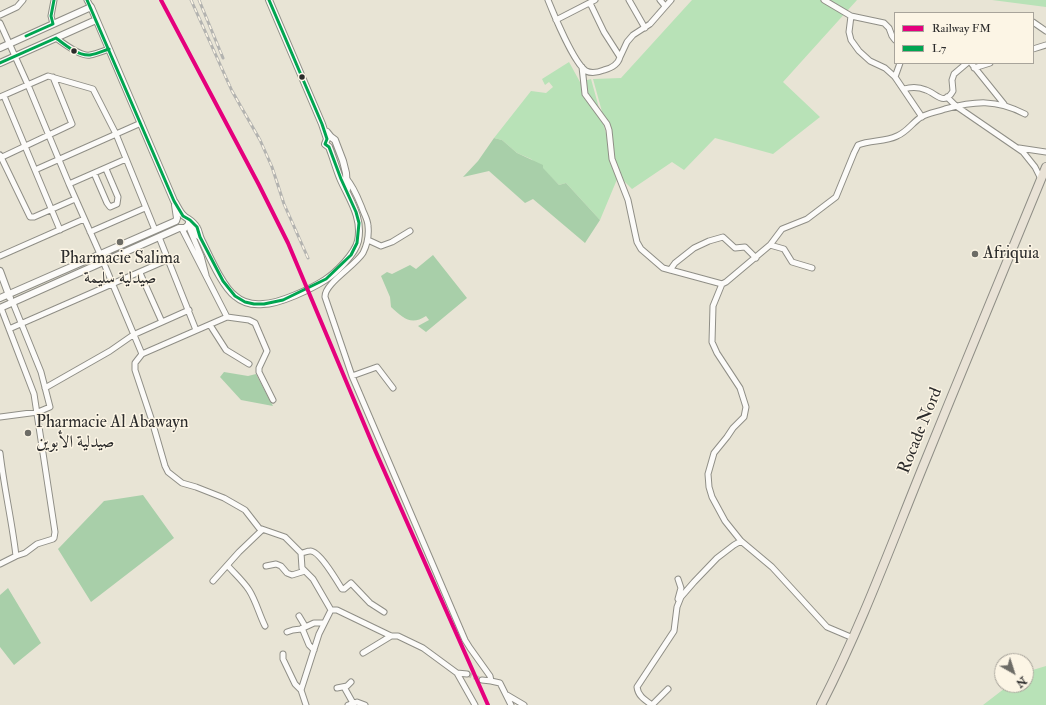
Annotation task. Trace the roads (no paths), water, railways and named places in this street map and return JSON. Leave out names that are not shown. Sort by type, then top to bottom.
[{"type":"highway","name":"Rocade Nord","points":[[821,705],[853,638],[1046,167]]},
{"type":"street","points":[[52,24],[54,0]]},
{"type":"street","points":[[88,0],[181,218],[194,223],[222,280],[235,296],[245,302],[264,304],[283,300],[326,279],[351,255],[357,242],[359,223],[352,201],[341,179],[329,147],[326,144],[329,138]]},
{"type":"street","points":[[269,0],[322,124],[329,138],[334,139],[344,165],[347,191]]},
{"type":"street","points":[[548,0],[556,20],[582,67],[587,71],[595,72],[606,70],[615,65],[619,61],[627,42],[633,35],[645,28],[671,0]]},
{"type":"street","points":[[629,0],[645,28]]},
{"type":"street","points":[[660,0],[666,6]]},
{"type":"street","points":[[824,0],[851,16],[884,23],[888,26],[894,39]]},
{"type":"street","points":[[0,15],[13,9],[21,1]]},
{"type":"street","points":[[556,20],[592,2],[604,32],[620,57]]},
{"type":"street","points":[[0,48],[91,7]]},
{"type":"street","points":[[851,16],[849,32],[859,51],[870,61],[885,68],[895,77],[922,117]]},
{"type":"street","points":[[0,62],[96,20]]},
{"type":"street","points":[[0,23],[28,85],[58,159],[142,354]]},
{"type":"street","points":[[1034,23],[1046,31]]},
{"type":"street","points":[[56,38],[86,56],[108,49]]},
{"type":"street","points":[[1034,50],[1046,45]]},
{"type":"street","points":[[895,77],[900,64]]},
{"type":"street","points":[[904,89],[919,88],[929,91],[939,98],[947,97],[953,91],[952,80],[954,74],[966,64]]},
{"type":"street","points":[[973,65],[1005,105]]},
{"type":"street","points":[[582,67],[585,94],[607,124],[609,130],[612,159],[628,200],[639,246],[663,268],[722,284]]},
{"type":"street","points":[[60,230],[25,146],[2,97],[45,77],[53,77],[93,89],[116,134],[155,230]]},
{"type":"street","points":[[53,77],[72,122],[71,125],[0,156],[30,218],[75,199]]},
{"type":"street","points":[[947,97],[956,106],[1018,148],[1031,162],[1041,179]]},
{"type":"street","points":[[853,638],[827,627],[772,567],[741,541],[719,511],[712,497],[708,474],[714,453],[746,412],[746,407],[740,388],[717,354],[712,342],[713,306],[722,284],[756,258],[770,245],[782,229],[807,219],[836,197],[858,145],[887,140],[897,136],[922,117],[956,106],[981,102],[997,103],[1025,114]]},
{"type":"street","points":[[35,170],[141,123]]},
{"type":"street","points":[[329,147],[332,147],[335,144]]},
{"type":"street","points":[[1018,148],[1046,152]]},
{"type":"street","points":[[69,184],[126,159]]},
{"type":"street","points":[[336,165],[356,193],[368,225],[368,240],[361,257],[328,288],[325,293],[352,376],[465,640],[492,681]]},
{"type":"street","points":[[94,173],[110,207],[117,204],[118,197],[106,169]]},
{"type":"street","points":[[90,232],[145,208]]},
{"type":"street","points":[[181,218],[176,225],[180,228],[227,317]]},
{"type":"street","points":[[0,298],[181,218],[189,221],[188,225],[201,256],[206,276]]},
{"type":"street","points":[[0,256],[84,219]]},
{"type":"street","points":[[188,225],[200,237]]},
{"type":"street","points":[[0,564],[25,553],[38,544],[54,538],[55,532],[38,412],[34,394],[30,380],[0,307],[13,303],[158,237],[188,225]]},
{"type":"street","points":[[368,240],[381,246],[392,242],[410,231]]},
{"type":"street","points":[[158,237],[196,330]]},
{"type":"street","points":[[670,270],[675,263],[697,246],[720,237],[725,239],[735,248],[744,247],[756,258]]},
{"type":"street","points":[[770,245],[784,249],[792,262],[812,268]]},
{"type":"street","points":[[9,329],[167,260]]},
{"type":"street","points":[[0,271],[36,359],[50,407],[38,412],[0,417]]},
{"type":"street","points":[[140,272],[162,322]]},
{"type":"street","points":[[45,388],[98,358],[133,335],[189,310]]},
{"type":"street","points":[[273,400],[259,372],[259,368],[267,351],[255,323],[249,320],[227,317],[142,354],[136,363],[135,370],[168,472],[182,483],[215,495],[245,510],[252,521],[262,530],[285,537],[301,554],[301,564],[304,571],[313,579],[331,610]]},
{"type":"street","points":[[210,325],[226,350],[249,364]]},
{"type":"street","points":[[352,376],[377,368],[393,388]]},
{"type":"street","points":[[0,453],[1,474],[12,524],[16,556]]},
{"type":"street","points":[[213,581],[262,530]]},
{"type":"street","points":[[678,604],[681,597],[717,558],[741,541]]},
{"type":"street","points":[[301,554],[310,551],[314,552],[319,556],[343,590],[351,584],[370,603],[384,612]]},
{"type":"street","points":[[266,566],[276,564],[292,575],[304,571]]},
{"type":"street","points":[[228,566],[244,583],[250,592],[265,626]]},
{"type":"street","points":[[668,689],[652,705],[642,697],[637,687],[674,631],[681,588],[678,579]]},
{"type":"street","points":[[301,690],[324,623],[331,610]]},
{"type":"street","points":[[331,610],[337,610],[391,636],[398,636],[423,648],[457,673],[475,705]]},
{"type":"street","points":[[299,616],[304,627],[309,646],[314,650]]},
{"type":"street","points":[[287,632],[317,622],[324,623]]},
{"type":"street","points":[[363,653],[391,636]]},
{"type":"street","points":[[283,654],[283,659],[295,684],[301,690],[306,705]]},
{"type":"street","points":[[457,673],[467,674]]},
{"type":"street","points":[[482,680],[500,683],[507,695],[510,705]]},
{"type":"street","points":[[337,688],[344,687],[351,682]]},
{"type":"street","points":[[344,687],[350,704],[357,702],[365,705]]},
{"type":"street","points":[[507,695],[524,705]]},
{"type":"tunnel","points":[[467,674],[482,680]]},
{"type":"railway","points":[[191,0],[232,91],[260,140],[272,167],[284,204],[308,258]]},
{"type":"railway","points":[[199,0],[223,58]]},
{"type":"rail line","name":"FM","points":[[161,0],[288,243],[375,450],[488,705]]},
{"type":"place","name":"Pharmacie Salima صيدلية سليمة","points":[[120,242]]},
{"type":"place","name":"Afriquia","points":[[975,254]]},
{"type":"place","name":"Pharmacie Al Abawayn صيدلية الأبوين","points":[[28,433]]}]
